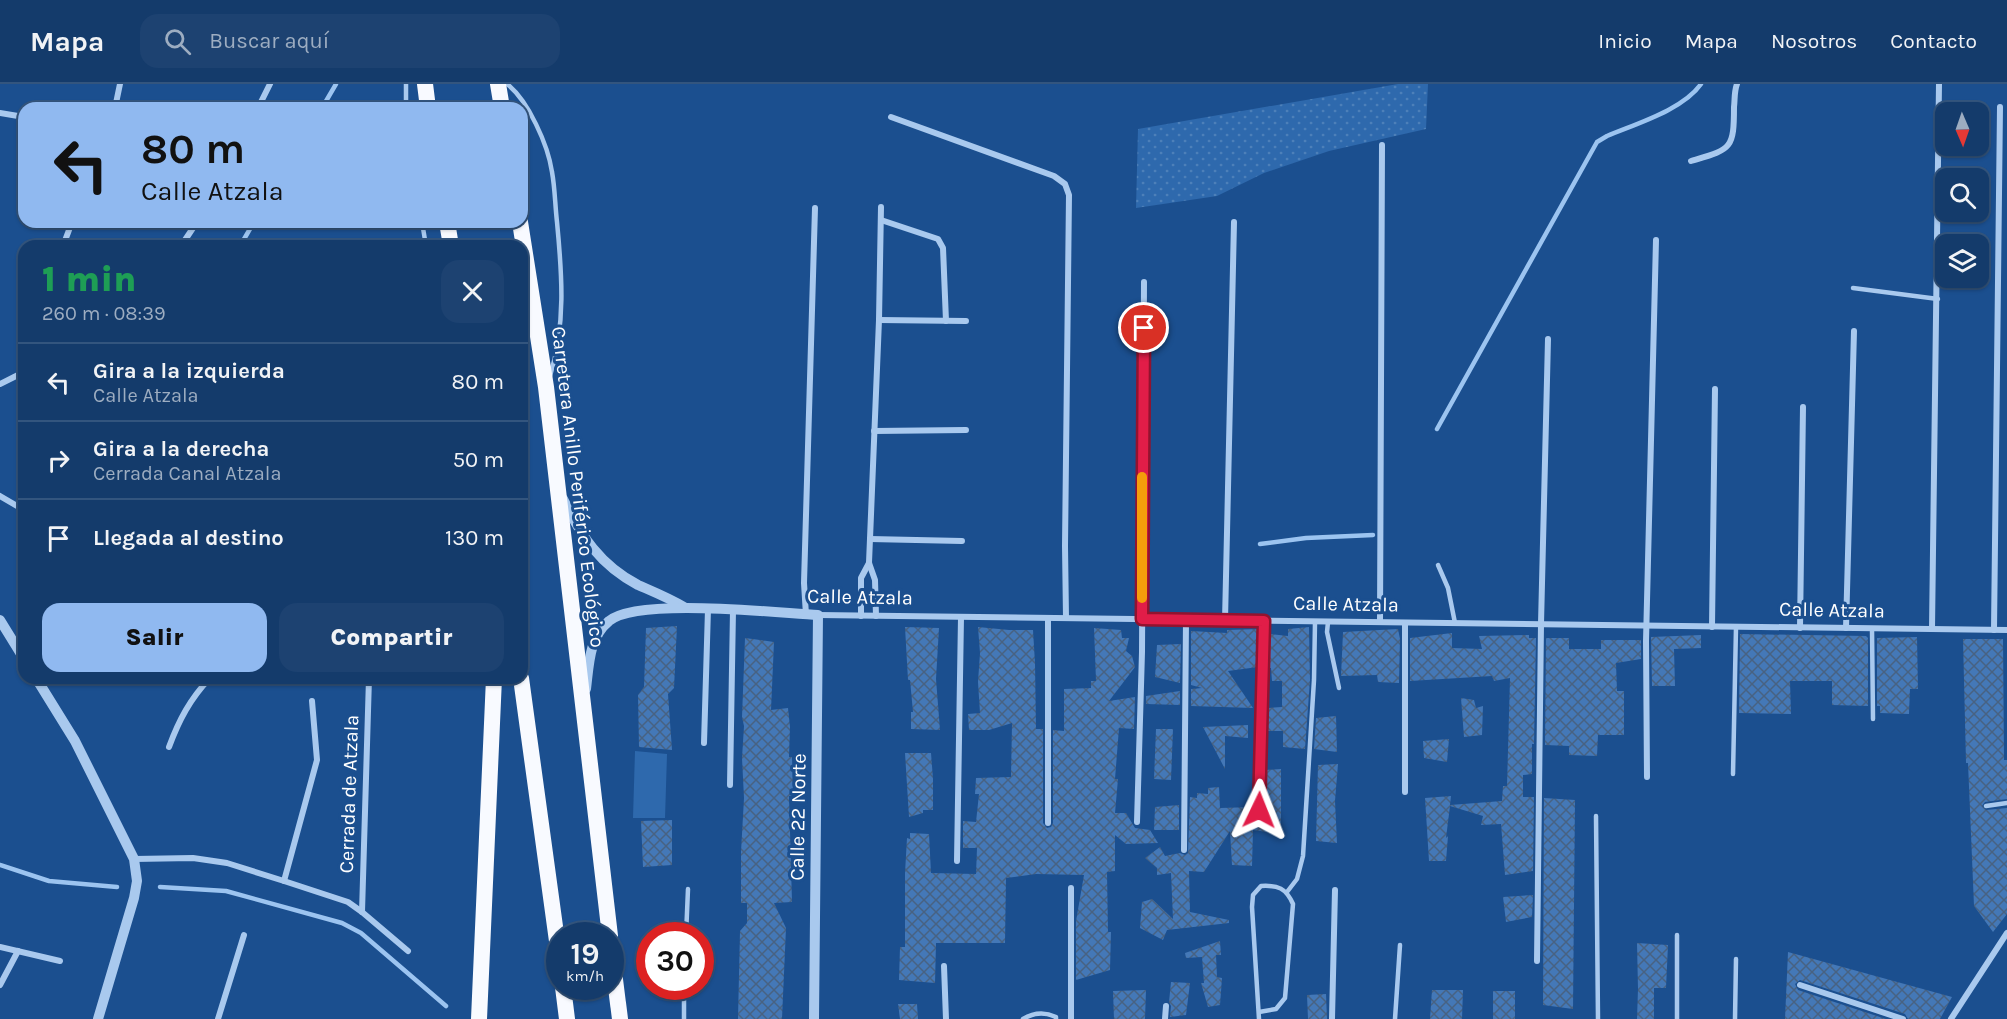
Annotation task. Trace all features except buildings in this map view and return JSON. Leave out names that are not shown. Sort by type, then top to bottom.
[{"type":"highway","points":[[424,84],[427,102]]},
{"type":"highway","points":[[498,84],[501,102]]},
{"type":"highway","name":"Carretera Anillo Periférico Ecológico","points":[[528,273],[559,491],[608,922]]},
{"type":"highway","points":[[479,1019],[494,684]]},
{"type":"highway","points":[[521,684],[554,922]]},
{"type":"highway","points":[[565,1000],[567,1019]]},
{"type":"highway","name":"Carretera Anillo Periférico Ecológico","points":[[618,1000],[620,1019]]},
{"type":"street","points":[[116,102],[120,84]]},
{"type":"street","points":[[261,102],[270,84]]},
{"type":"street","points":[[1691,161],[1720,152],[1732,141],[1737,84]]},
{"type":"street","points":[[1932,629],[1940,84]]},
{"type":"street","points":[[1994,630],[2000,107]]},
{"type":"street","points":[[0,113],[18,116]]},
{"type":"street","points":[[891,117],[1054,176],[1065,184],[1069,195],[1066,618]]},
{"type":"street","points":[[1380,622],[1382,145]]},
{"type":"street","points":[[876,616],[875,580],[869,563],[879,320],[881,207]]},
{"type":"street","points":[[806,615],[804,583],[815,208]]},
{"type":"street","points":[[881,220],[938,239],[943,248],[946,321]]},
{"type":"street","points":[[1225,621],[1234,222]]},
{"type":"street","points":[[1647,777],[1647,626],[1656,240]]},
{"type":"street","points":[[1137,822],[1142,619],[1144,282]]},
{"type":"street","points":[[879,320],[966,321]]},
{"type":"street","points":[[1846,628],[1854,331]]},
{"type":"street","points":[[1537,961],[1541,624],[1548,339]]},
{"type":"street","points":[[0,384],[18,375]]},
{"type":"street","points":[[1712,627],[1715,389]]},
{"type":"street","points":[[1800,628],[1803,407]]},
{"type":"street","points":[[874,431],[966,430]]},
{"type":"street","name":"Calle Atzala","points":[[559,491],[580,532],[602,559],[638,584],[684,607]]},
{"type":"street","points":[[0,496],[18,506]]},
{"type":"street","points":[[870,539],[962,541]]},
{"type":"street","points":[[861,616],[861,578],[869,563]]},
{"type":"street","name":"Calle Atzala","points":[[584,709],[591,654],[599,632],[607,622],[622,613],[684,607],[861,616],[2007,630]]},
{"type":"street","points":[[704,743],[708,609]]},
{"type":"street","points":[[730,785],[733,610]]},
{"type":"street","name":"Calle 22 Norte","points":[[814,1019],[818,615]]},
{"type":"street","points":[[957,861],[961,617]]},
{"type":"street","points":[[1048,618],[1048,823]]},
{"type":"street","points":[[0,620],[18,649]]},
{"type":"street","points":[[1184,850],[1186,620]]},
{"type":"street","points":[[1259,810],[1264,621]]},
{"type":"street","points":[[1405,623],[1405,792]]},
{"type":"street","points":[[40,684],[75,741],[134,859],[137,881],[134,898],[98,1019]]},
{"type":"street","points":[[169,747],[179,721],[195,694],[204,684]]},
{"type":"street","name":"Cerrada de Atzala","points":[[362,912],[369,684]]},
{"type":"street","name":"Cerrada de Atzala","points":[[284,880],[317,760],[312,701]]},
{"type":"street","points":[[134,859],[193,858],[227,863],[284,880],[348,902],[408,951]]},
{"type":"street","points":[[1071,888],[1071,1019]]},
{"type":"street","points":[[1332,1019],[1335,890]]},
{"type":"street","points":[[1951,1019],[2007,933]]},
{"type":"street","points":[[218,1019],[244,935]]},
{"type":"street","points":[[0,947],[60,961]]},
{"type":"street","points":[[0,985],[18,951]]},
{"type":"street","points":[[944,966],[946,1019]]},
{"type":"street","points":[[1800,985],[1903,1019]]},
{"type":"street","points":[[1165,1019],[1166,1006]]},
{"type":"lane","points":[[406,84],[406,102]]},
{"type":"lane","points":[[507,84],[522,102]]},
{"type":"lane","points":[[528,112],[535,123],[552,170],[562,291],[560,331],[546,387]]},
{"type":"lane","points":[[1853,288],[1938,299]]},
{"type":"lane","points":[[1438,565],[1448,588],[1455,623]]},
{"type":"lane","points":[[1287,892],[1297,879],[1303,856],[1314,680],[1315,621]]},
{"type":"lane","points":[[1328,622],[1339,688]]},
{"type":"lane","points":[[1733,774],[1736,627]]},
{"type":"lane","points":[[1872,629],[1873,719]]},
{"type":"lane","points":[[1986,806],[2007,803]]},
{"type":"lane","points":[[1596,816],[1598,1019]]},
{"type":"lane","points":[[1258,1019],[1252,917],[1253,895],[1261,886],[1275,885],[1287,892],[1293,904],[1285,998],[1276,1009],[1259,1012]]},
{"type":"lane","points":[[687,922],[688,889]]},
{"type":"lane","points":[[1677,935],[1677,1019]]},
{"type":"lane","points":[[1395,1019],[1400,945]]},
{"type":"lane","points":[[1735,1019],[1736,959]]},
{"type":"lane","points":[[684,1000],[684,1019]]},
{"type":"lane","points":[[1023,1019],[1032,1014],[1049,1014],[1056,1019]]},
{"type":"shaded area","points":[[1398,84],[1428,84],[1426,129],[1329,151],[1264,173],[1217,196],[1136,208],[1138,129]]},
{"type":"shaded area","points":[[635,751],[667,754],[665,818],[633,818]]},
{"type":"waterway","points":[[326,102],[336,84]]},
{"type":"waterway","points":[[1437,429],[1597,142],[1671,109],[1701,84]]},
{"type":"waterway","points":[[244,240],[250,228]]},
{"type":"waterway","points":[[1260,544],[1306,538],[1373,535]]},
{"type":"waterway","points":[[0,865],[49,881],[117,887]]},
{"type":"waterway","points":[[160,887],[226,891],[342,923],[361,933],[446,1006]]},
{"type":"slow traffic","points":[[1142,477],[1142,598]]},
{"type":"route","points":[[1144,328],[1142,619],[1264,621],[1259,810]]}]
